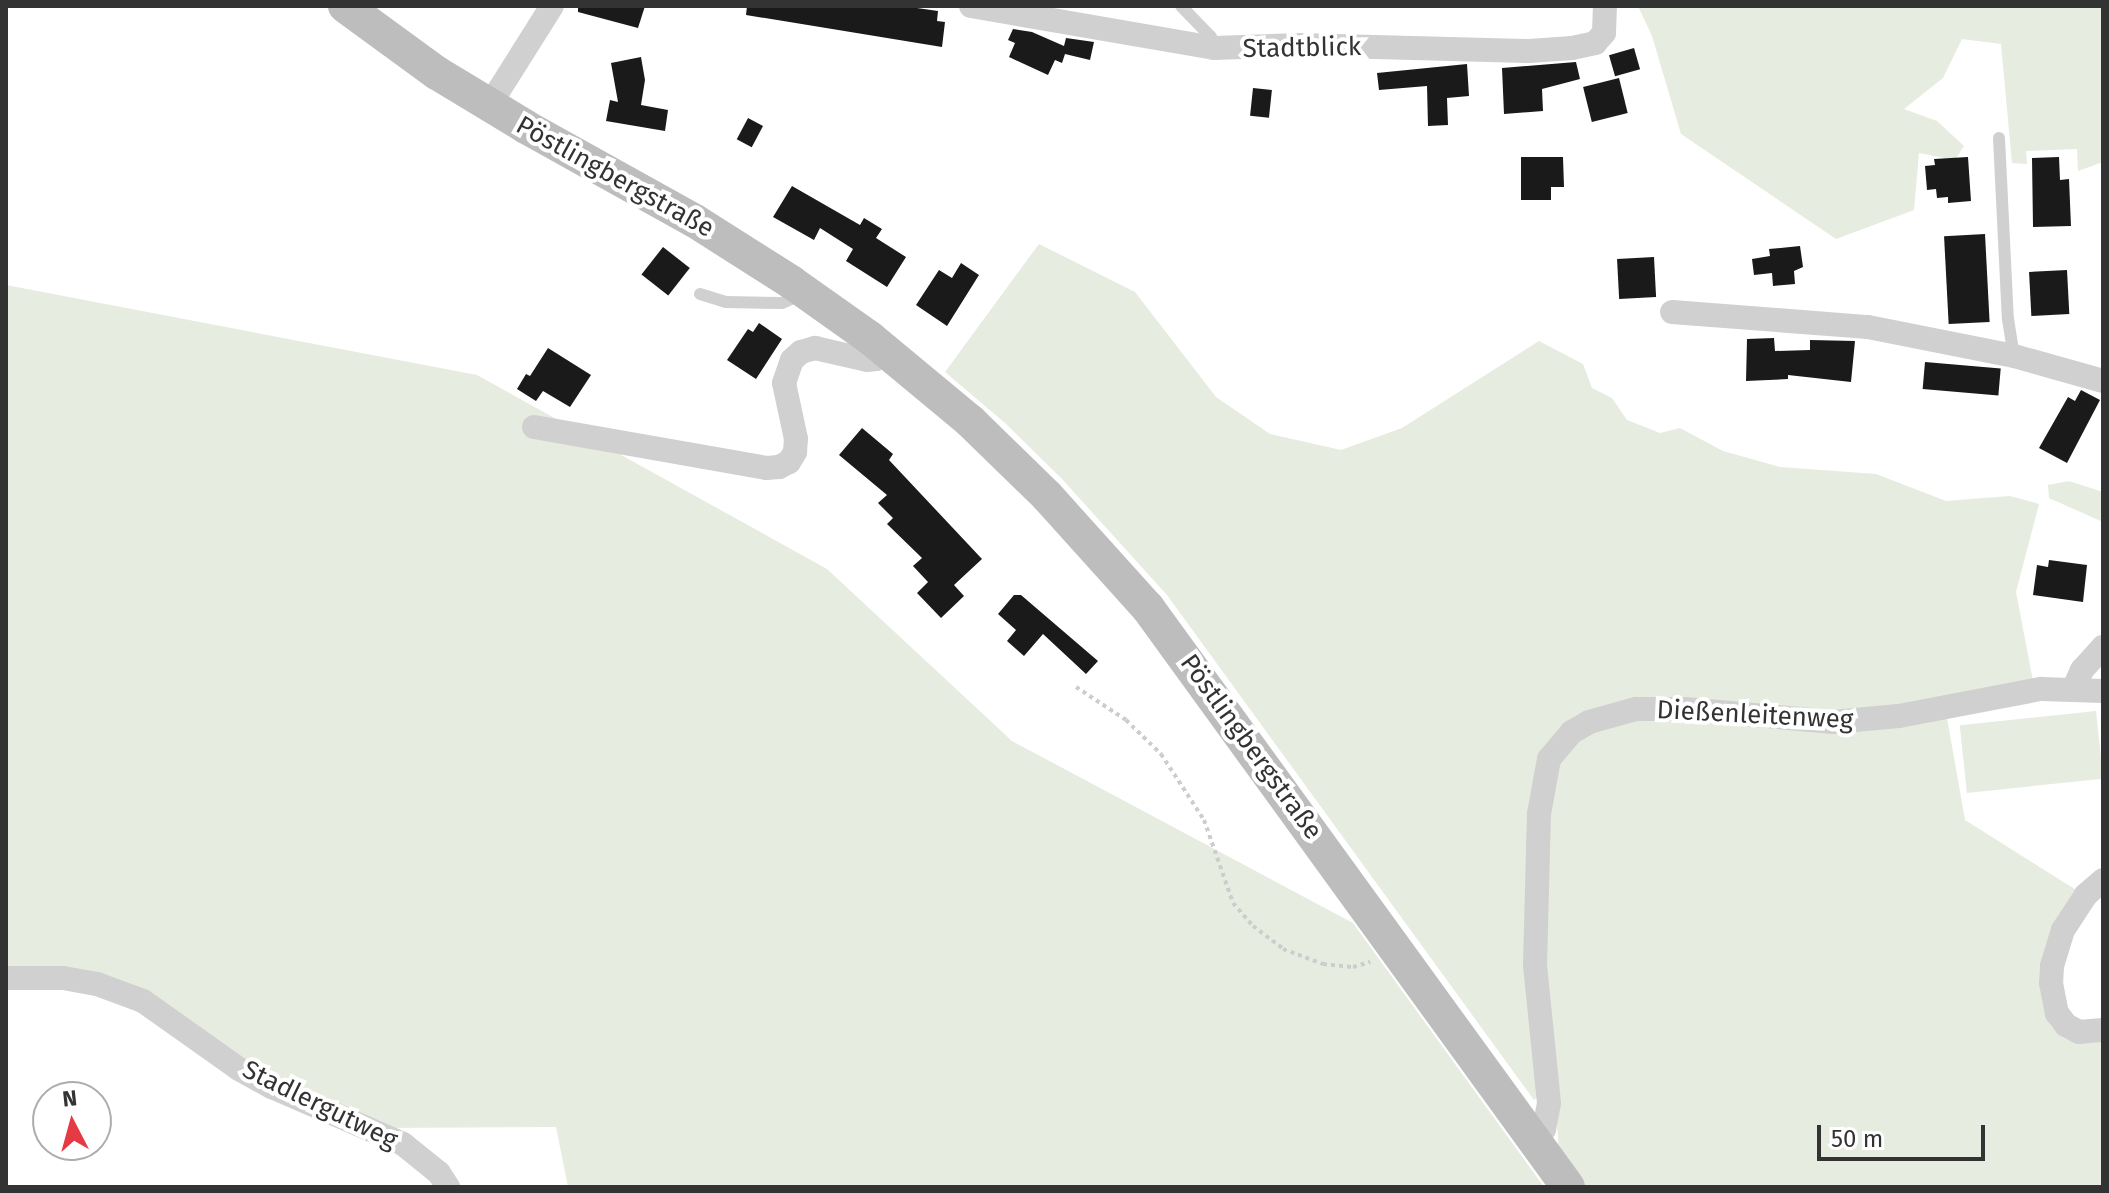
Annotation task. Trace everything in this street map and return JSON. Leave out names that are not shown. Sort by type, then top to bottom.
[{"type":"main road","name":"Pöstlingbergstraße","points":[[345,6],[392,43],[695,221],[805,292],[885,350],[970,421],[1036,485],[1148,608],[1568,1187]]},
{"type":"street","points":[[493,100],[552,6]]},
{"type":"street","name":"Stadtblick","points":[[971,6],[1214,48],[1299,45],[1529,51],[1595,43],[1604,33],[1605,6]]},
{"type":"street","points":[[1672,312],[1835,322],[2014,356],[2103,381]]},
{"type":"street","points":[[534,427],[766,468],[779,467],[789,462],[795,452],[796,439],[784,383],[792,360],[801,352],[815,348],[867,360],[876,359],[885,350]]},
{"type":"street","points":[[2074,688],[2082,670],[2103,647]]},
{"type":"street","name":"Dießenleitenweg","points":[[1533,1137],[1544,1129],[1549,1103],[1535,965],[1539,814],[1549,759],[1572,732],[1589,722],[1636,709],[1685,709],[1833,722],[1899,716],[2041,689],[2103,691]]},
{"type":"street","points":[[2103,880],[2086,895],[2063,930],[2054,958],[2051,983],[2057,1013],[2066,1025],[2079,1032],[2103,1030]]},
{"type":"street","name":"Stadlergutweg","points":[[6,978],[74,980],[97,984],[143,1001],[239,1069],[272,1087],[403,1144],[439,1173],[448,1187]]},
{"type":"lane","points":[[1181,6],[1211,37],[1214,48]]},
{"type":"lane","points":[[1999,138],[2008,319],[2014,356]]},
{"type":"lane","points":[[700,294],[726,302],[782,303],[805,292]]},
{"type":"path","points":[[1076,687],[1126,720],[1161,754],[1204,820],[1227,891],[1253,926],[1283,949],[1323,964],[1353,967],[1377,960],[1397,949]]},
{"type":"shaded area","points":[[1638,6],[2103,6],[2103,162],[2078,171],[2077,149],[2026,151],[2027,164],[2012,163],[2001,44],[1962,39],[1943,78],[1904,109],[1937,121],[1964,146],[1955,160],[1919,153],[1914,210],[1836,239],[1681,134],[1652,36]]},
{"type":"shaded area","points":[[1039,244],[1135,292],[1216,397],[1270,434],[1341,450],[1402,428],[1539,341],[1583,364],[1592,388],[1612,398],[1627,420],[1660,433],[1680,428],[1723,451],[1780,467],[1876,474],[1946,501],[2010,496],[2039,504],[2016,592],[2033,681],[1898,707],[1833,712],[1713,701],[1552,739],[1537,1097],[1534,1100],[1167,595],[1062,479],[1005,423],[945,372]]},
{"type":"shaded area","points":[[6,285],[477,375],[827,569],[1012,741],[1353,923],[1544,1187],[568,1187],[556,1127],[378,1128],[267,1079],[141,995],[6,971]]},
{"type":"shaded area","points":[[2069,481],[2103,492],[2103,522],[2049,498],[2048,485]]},
{"type":"shaded area","points":[[2096,711],[2103,779],[1967,793],[1960,725]]},
{"type":"shaded area","points":[[1638,718],[1947,718],[1965,820],[2081,893],[2051,1011],[2103,1031],[2103,1187],[1584,1187],[1559,1150],[1544,963],[1551,782],[1566,749],[1576,738]]},
{"type":"building","points":[[578,6],[645,6],[638,28],[578,12]]},
{"type":"building","points":[[747,6],[903,6],[938,11],[937,21],[945,22],[942,47],[746,15]]},
{"type":"building","points":[[1013,29],[1032,32],[1064,46],[1066,38],[1094,42],[1090,60],[1065,54],[1062,63],[1055,60],[1048,75],[1009,57],[1015,43],[1008,40]]},
{"type":"building","points":[[1634,48],[1640,69],[1615,76],[1609,55]]},
{"type":"building","points":[[641,57],[645,80],[641,105],[668,110],[665,131],[606,121],[610,100],[618,102],[611,63]]},
{"type":"building","points":[[1576,62],[1580,79],[1542,89],[1543,111],[1504,114],[1502,68]]},
{"type":"building","points":[[1467,64],[1469,96],[1447,98],[1448,125],[1428,126],[1427,86],[1379,90],[1377,73]]},
{"type":"building","points":[[1619,78],[1628,113],[1592,122],[1583,87]]},
{"type":"building","points":[[1253,88],[1272,90],[1269,118],[1250,116]]},
{"type":"building","points":[[748,118],[763,126],[752,147],[737,139]]},
{"type":"building","points":[[1521,157],[1563,157],[1564,187],[1551,187],[1551,200],[1521,200]]},
{"type":"building","points":[[1968,157],[1971,201],[1948,203],[1948,197],[1937,198],[1936,189],[1927,190],[1925,166],[1935,165],[1934,159]]},
{"type":"building","points":[[2059,157],[2060,180],[2069,179],[2071,226],[2033,227],[2032,158]]},
{"type":"building","points":[[792,186],[860,225],[864,218],[882,229],[876,238],[906,257],[887,287],[846,261],[853,249],[820,228],[814,240],[773,217]]},
{"type":"building","points":[[1985,234],[1990,322],[1949,324],[1944,236]]},
{"type":"building","points":[[1800,246],[1803,267],[1794,271],[1795,284],[1773,286],[1772,273],[1754,275],[1752,259],[1770,256],[1769,249]]},
{"type":"building","points":[[663,247],[690,268],[668,296],[641,275]]},
{"type":"building","points":[[1654,257],[1656,297],[1619,299],[1617,259]]},
{"type":"building","points":[[961,263],[979,275],[947,326],[916,305],[939,270],[952,278]]},
{"type":"building","points":[[2067,270],[2069,314],[2031,316],[2029,272]]},
{"type":"building","points":[[759,323],[782,339],[756,379],[727,360],[748,329],[753,332]]},
{"type":"building","points":[[1774,338],[1775,351],[1810,350],[1810,340],[1855,341],[1851,382],[1788,375],[1788,379],[1746,381],[1747,339]]},
{"type":"building","points":[[548,348],[591,375],[570,407],[543,391],[536,401],[517,389],[526,374],[530,376]]},
{"type":"building","points":[[1925,362],[2001,369],[1998,396],[1923,389]]},
{"type":"building","points":[[2081,390],[2100,400],[2067,463],[2039,448],[2068,397],[2075,401]]},
{"type":"building","points":[[862,428],[893,454],[889,460],[982,559],[954,585],[964,596],[941,618],[917,593],[928,582],[913,566],[922,558],[887,524],[893,518],[878,503],[887,495],[839,455]]},
{"type":"building","points":[[2049,560],[2087,565],[2083,602],[2033,595],[2037,565],[2048,567]]},
{"type":"building","points":[[1014,595],[1021,595],[1098,661],[1086,674],[1043,634],[1024,656],[1007,641],[1016,630],[998,614]]}]
